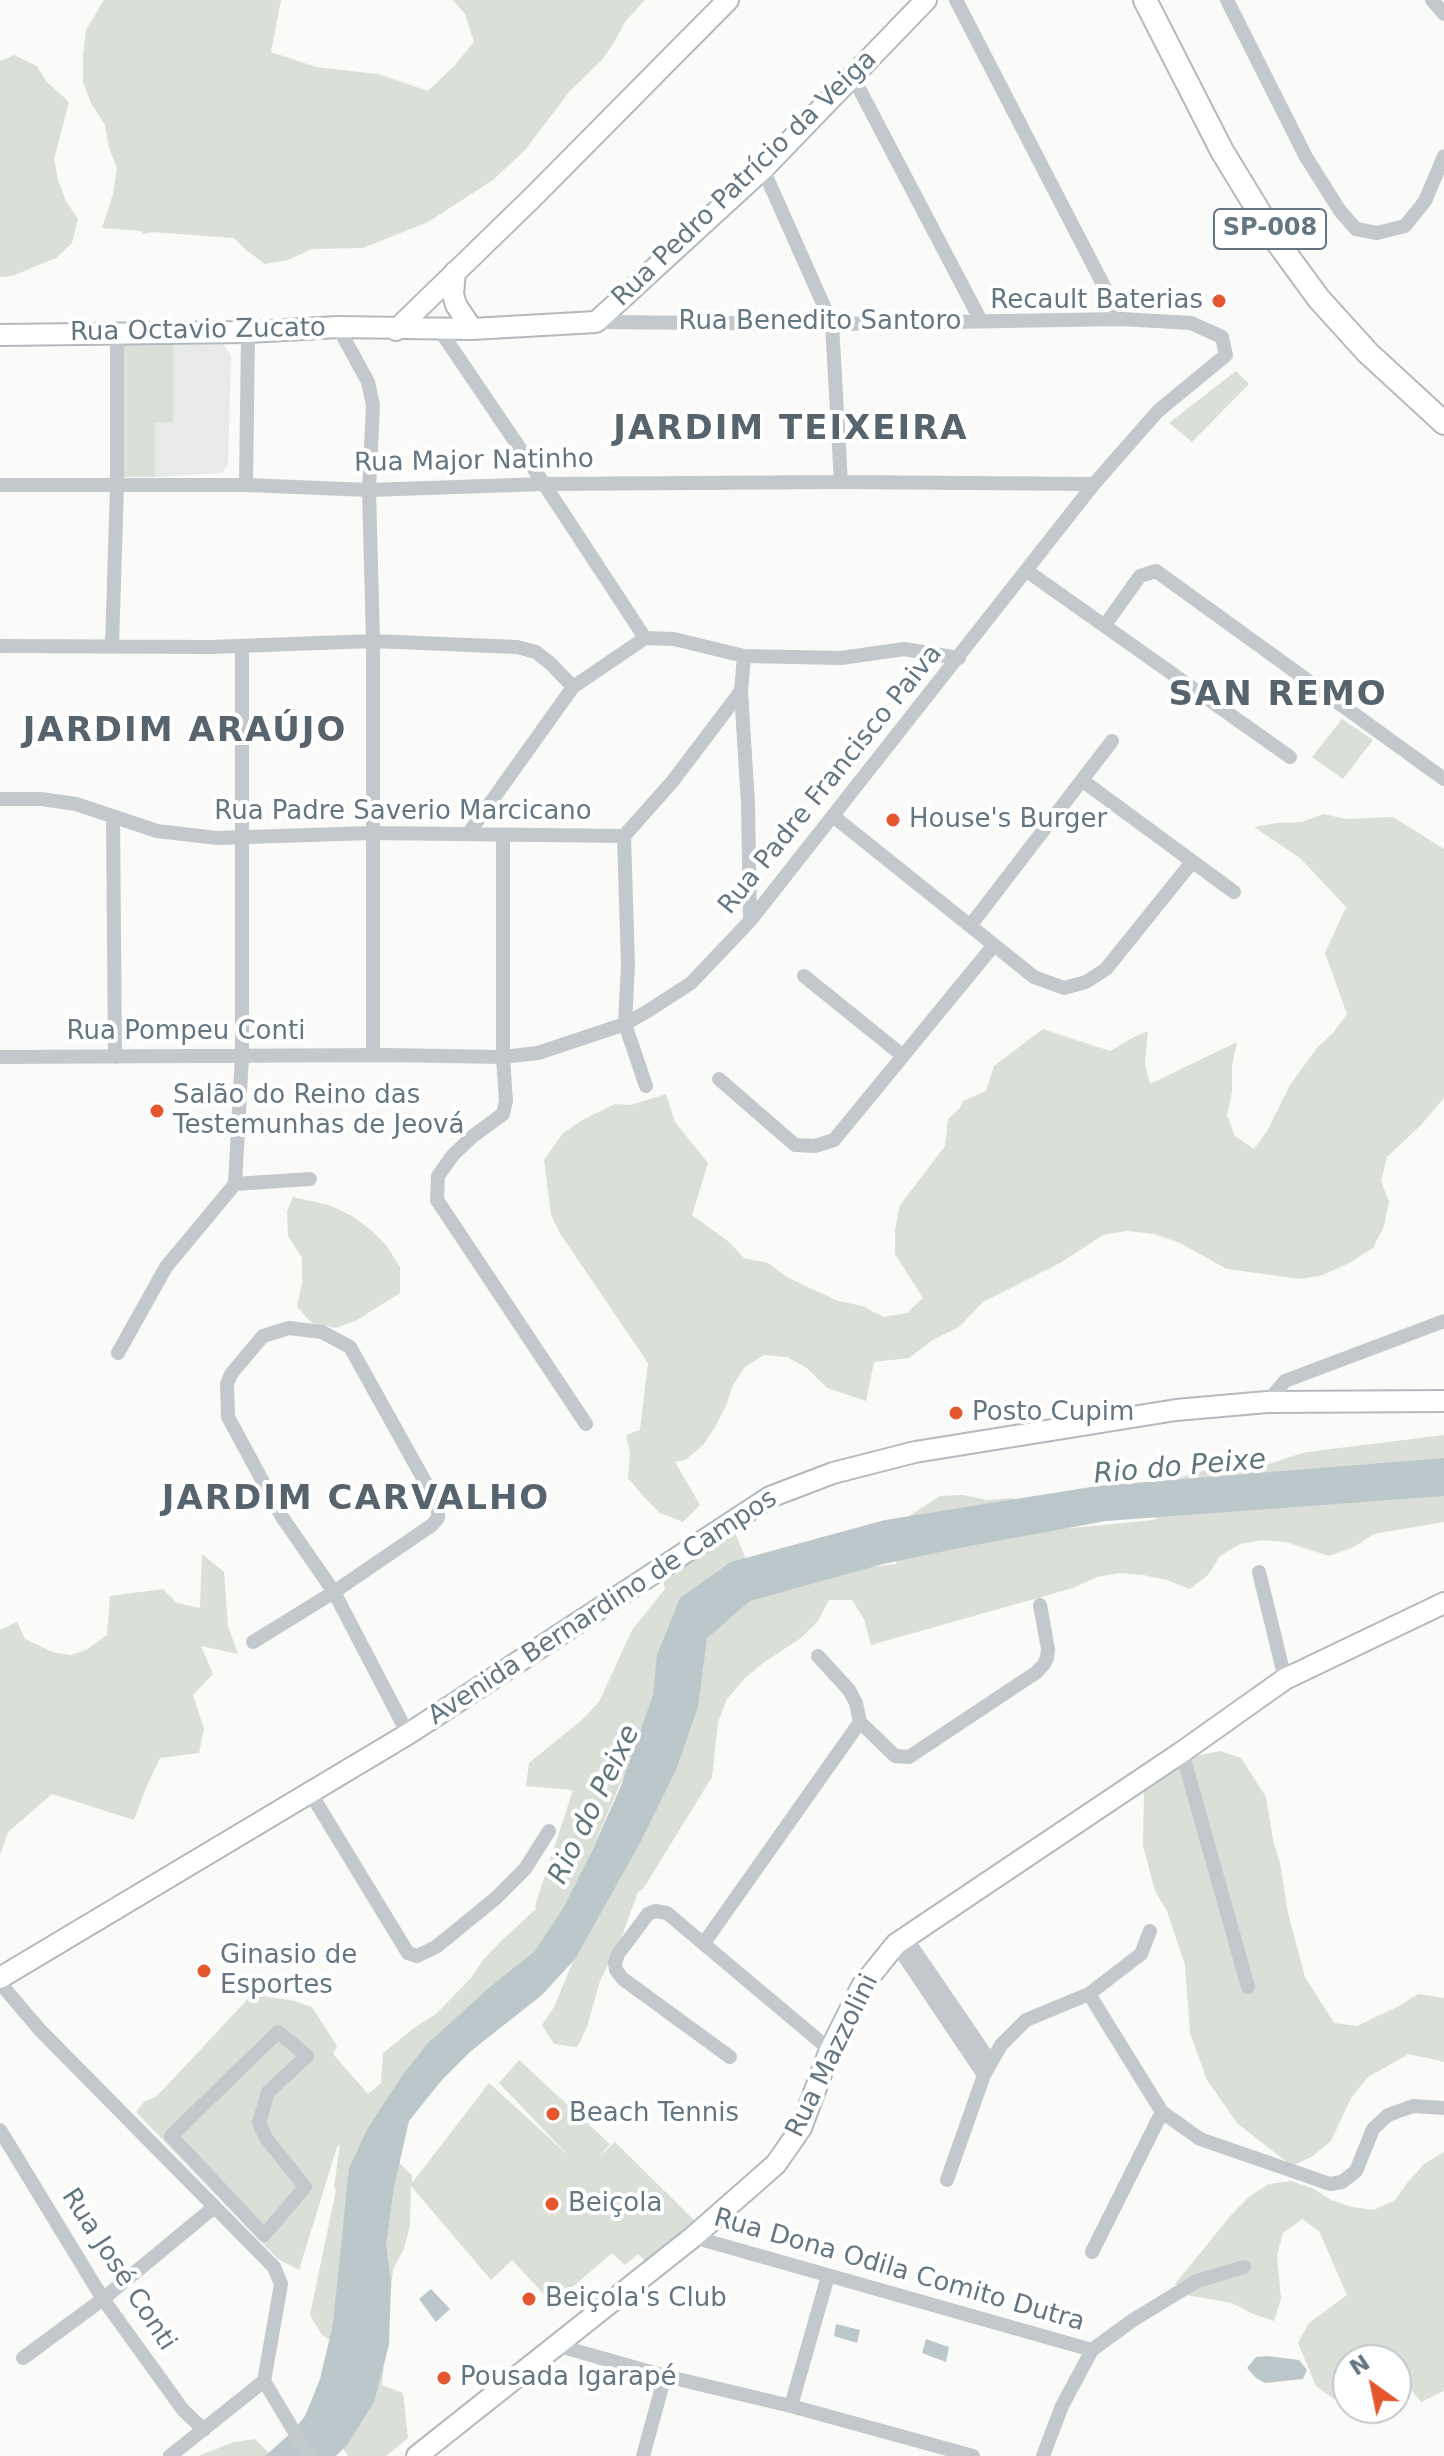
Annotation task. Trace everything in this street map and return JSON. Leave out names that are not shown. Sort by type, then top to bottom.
[{"type":"main road","name":"SP-008","points":[[1145,0],[1222,151],[1286,254],[1319,299],[1368,353],[1444,423]]},
{"type":"street","points":[[396,330],[728,0]]},
{"type":"street","name":"Rua Pedro Patrício da Veiga","points":[[596,322],[763,169],[926,0]]},
{"type":"street","points":[[956,0],[1121,319]]},
{"type":"street","points":[[1227,0],[1306,157],[1340,211],[1356,229],[1377,233],[1405,226],[1425,201],[1444,156]]},
{"type":"street","points":[[1432,0],[1444,14]]},
{"type":"street","points":[[853,77],[981,321]]},
{"type":"street","points":[[763,169],[832,324],[841,482]]},
{"type":"street","points":[[455,272],[453,294],[456,305],[472,329]]},
{"type":"street","name":"Rua Benedito Santoro","points":[[396,330],[596,322],[832,324],[1121,319],[1191,323],[1222,337],[1226,355]]},
{"type":"street","points":[[338,327],[363,372],[373,405],[369,490],[373,641],[373,1055]]},
{"type":"street","name":"Rua Octavio Zucato","points":[[0,335],[248,332],[338,327],[396,330]]},
{"type":"street","points":[[439,329],[645,638]]},
{"type":"street","points":[[246,485],[248,332]]},
{"type":"street","points":[[112,646],[117,485],[117,333]]},
{"type":"street","name":"Rua Padre Francisco Paiva","points":[[373,1055],[503,1057],[538,1053],[625,1024],[691,983],[750,921],[1094,484],[1158,411],[1226,355]]},
{"type":"street","name":"Rua Major Natinho","points":[[0,485],[246,485],[369,490],[544,484],[1094,484]]},
{"type":"street","points":[[1027,571],[1290,757]]},
{"type":"street","points":[[1105,625],[1140,576],[1156,571],[1444,779]]},
{"type":"street","points":[[468,834],[573,687],[645,638],[674,639],[744,656],[841,658],[904,649],[959,658]]},
{"type":"street","points":[[0,646],[242,646],[373,641],[517,647],[536,652],[573,687]]},
{"type":"street","points":[[118,1353],[166,1267],[235,1184],[242,1056],[242,646]]},
{"type":"street","points":[[744,656],[741,691],[748,804],[750,921]]},
{"type":"street","name":"Rua Padre Saverio Marcicano","points":[[0,799],[41,799],[76,804],[157,831],[217,838],[372,833],[624,836],[672,782],[741,691]]},
{"type":"street","points":[[972,922],[1112,741]]},
{"type":"street","points":[[1083,781],[1234,892]]},
{"type":"street","points":[[833,816],[972,922],[994,945],[1034,977],[1064,988],[1086,982],[1106,969],[1192,862]]},
{"type":"street","points":[[113,817],[115,1057]]},
{"type":"street","points":[[503,835],[503,1057],[506,1101],[503,1114],[453,1155],[438,1176],[437,1200],[586,1424]]},
{"type":"street","points":[[624,836],[628,965],[625,1024],[646,1086]]},
{"type":"street","points":[[719,1079],[795,1145],[815,1146],[834,1140],[994,945]]},
{"type":"street","points":[[804,976],[902,1055]]},
{"type":"street","name":"Rua Pompeu Conti","points":[[0,1057],[373,1055]]},
{"type":"street","points":[[235,1184],[310,1179]]},
{"type":"street","points":[[1267,1402],[1285,1381],[1444,1321]]},
{"type":"street","points":[[253,1642],[334,1592],[438,1518],[438,1505],[350,1347],[322,1332],[289,1328],[263,1336],[231,1374],[227,1384],[228,1417],[282,1517],[334,1592],[408,1734]]},
{"type":"street","name":"Avenida Bernardino de Campos","points":[[0,1980],[408,1734],[770,1497],[833,1473],[915,1452],[1176,1410],[1267,1402],[1444,1401]]},
{"type":"street","points":[[1259,1572],[1285,1679]]},
{"type":"street","name":"Rua Mazzolini","points":[[417,2456],[559,2346],[693,2237],[776,2164],[801,2128],[830,2050],[862,1986],[901,1941],[1285,1679],[1444,1603]]},
{"type":"street","points":[[818,1656],[849,1690],[860,1722],[895,1756],[909,1757],[1037,1672],[1044,1664],[1048,1649],[1040,1605]]},
{"type":"street","points":[[704,1943],[860,1722]]},
{"type":"street","points":[[1182,1752],[1248,1987]]},
{"type":"street","points":[[311,1794],[408,1953],[417,1956],[436,1947],[496,1898],[525,1869],[549,1831]]},
{"type":"street","points":[[730,2057],[623,1979],[616,1970],[618,1954],[648,1914],[655,1911],[667,1913],[830,2050]]},
{"type":"street","points":[[947,2180],[987,2068],[1001,2045],[1026,2020],[1089,1994],[1141,1954],[1150,1931]]},
{"type":"street","points":[[901,1941],[987,2068]]},
{"type":"street","points":[[0,1980],[40,2030],[274,2267],[278,2275],[281,2284],[264,2381],[170,2456]]},
{"type":"street","points":[[1089,1994],[1162,2112],[1200,2139],[1330,2184],[1342,2182],[1356,2171],[1373,2129],[1388,2115],[1413,2106],[1444,2108]]},
{"type":"street","points":[[157,2149],[278,2032],[307,2056],[268,2092],[259,2123],[266,2138],[305,2187],[264,2235],[171,2136]]},
{"type":"street","points":[[1092,2252],[1162,2112]]},
{"type":"street","name":"Rua José Conti","points":[[0,2130],[103,2299],[183,2410],[204,2430]]},
{"type":"street","points":[[23,2358],[103,2299],[213,2208]]},
{"type":"street","name":"Rua Dona Odila Comito Dutra","points":[[693,2237],[1092,2350]]},
{"type":"street","points":[[1043,2456],[1062,2406],[1092,2350],[1133,2320],[1197,2281],[1244,2267]]},
{"type":"street","points":[[791,2406],[828,2276]]},
{"type":"street","points":[[559,2346],[665,2376],[791,2406],[952,2453],[973,2456]]},
{"type":"street","points":[[643,2456],[665,2376]]},
{"type":"street","points":[[264,2381],[309,2456]]},
{"type":"shaded area","points":[[104,0],[281,0],[271,52],[316,67],[378,74],[428,91],[474,42],[465,14],[453,0],[645,0],[625,22],[602,60],[570,91],[525,150],[493,180],[428,222],[363,248],[312,249],[288,260],[265,264],[234,238],[143,234],[141,231],[102,228],[113,194],[117,168],[105,125],[91,103],[83,82],[83,57],[86,30]]},
{"type":"shaded area","points":[[14,55],[37,66],[46,81],[69,102],[54,159],[66,201],[78,219],[72,243],[56,258],[12,276],[0,277],[0,61]]},
{"type":"shaded area","points":[[223,344],[231,355],[228,464],[222,473],[155,477],[155,422],[173,421],[173,345]]},
{"type":"shaded area","points":[[122,345],[173,345],[173,422],[155,423],[155,477],[122,477]]},
{"type":"shaded area","points":[[1236,371],[1249,384],[1192,442],[1169,423]]},
{"type":"shaded area","points":[[1342,719],[1373,740],[1343,779],[1312,757]]},
{"type":"shaded area","points":[[1323,814],[1346,819],[1393,817],[1444,849],[1444,1098],[1387,1157],[1381,1181],[1389,1202],[1384,1226],[1373,1248],[1323,1275],[1300,1279],[1227,1269],[1180,1243],[1154,1234],[1126,1231],[1103,1235],[1060,1263],[983,1302],[959,1327],[931,1341],[909,1358],[874,1362],[866,1401],[827,1388],[807,1368],[787,1357],[764,1355],[745,1367],[703,1445],[685,1460],[675,1462],[700,1505],[683,1522],[660,1513],[628,1478],[630,1453],[626,1435],[640,1430],[648,1363],[561,1235],[551,1215],[544,1160],[563,1133],[615,1104],[631,1105],[666,1094],[675,1122],[708,1163],[692,1215],[729,1242],[744,1258],[768,1263],[787,1277],[838,1301],[862,1306],[884,1317],[907,1313],[923,1298],[895,1254],[895,1229],[900,1205],[945,1146],[948,1119],[963,1101],[986,1091],[994,1066],[1043,1029],[1110,1051],[1148,1031],[1145,1063],[1150,1084],[1237,1042],[1227,1115],[1235,1136],[1254,1149],[1267,1131],[1290,1085],[1347,1014],[1325,953],[1346,907],[1300,858],[1254,827],[1302,822]]},
{"type":"shaded area","points":[[293,1197],[329,1205],[371,1230],[386,1245],[400,1267],[400,1293],[357,1320],[336,1328],[312,1323],[297,1307],[302,1283],[302,1258],[288,1236],[287,1211]]},
{"type":"shaded area","points":[[1444,1435],[1444,1522],[1374,1534],[1352,1548],[1329,1556],[1286,1542],[1262,1540],[1240,1544],[1220,1556],[1208,1575],[1190,1589],[1167,1580],[1119,1573],[871,1645],[864,1619],[852,1600],[829,1600],[818,1621],[801,1638],[763,1663],[727,1699],[718,1722],[712,1777],[643,1889],[638,1892],[622,1936],[600,1981],[587,2027],[577,2047],[554,2044],[542,2025],[554,2007],[654,1766],[622,1780],[556,1934],[423,2063],[395,2159],[412,2175],[412,2183],[489,2083],[569,2156],[499,2083],[519,2060],[610,2144],[599,2157],[615,2142],[697,2223],[649,2265],[638,2254],[625,2265],[612,2253],[553,2304],[512,2260],[491,2280],[411,2186],[410,2225],[404,2249],[393,2269],[382,2385],[403,2393],[408,2438],[386,2456],[348,2456],[337,2438],[341,2347],[322,2335],[310,2315],[336,2190],[340,2144],[299,2270],[278,2259],[136,2112],[144,2102],[157,2096],[254,1990],[268,1997],[312,2007],[337,2046],[333,2054],[368,2094],[381,2083],[383,2053],[436,2014],[500,1942],[536,1909],[573,1790],[526,1786],[529,1763],[599,1702],[632,1630],[665,1589],[663,1579],[681,1561],[722,1535],[736,1535],[746,1559],[780,1577],[896,1564],[901,1521],[940,1496],[963,1495],[987,1500],[1012,1498],[1033,1508],[1048,1526],[1072,1528],[1153,1520],[1156,1519],[1161,1495],[1178,1478],[1206,1470],[1257,1468],[1302,1453]]},
{"type":"shaded area","points":[[1444,1458],[1444,1496],[1106,1521],[883,1564],[750,1601],[707,1638],[698,1707],[676,1770],[641,1841],[575,1959],[542,1995],[471,2051],[442,2080],[409,2121],[394,2187],[386,2244],[391,2284],[389,2345],[374,2402],[347,2445],[336,2456],[265,2456],[305,2416],[320,2379],[333,2324],[349,2168],[369,2126],[427,2044],[535,1951],[564,1907],[621,1786],[653,1695],[657,1655],[680,1598],[731,1562],[885,1520],[1097,1486]]},
{"type":"shaded area","points":[[202,1554],[224,1572],[228,1626],[238,1654],[201,1646],[213,1674],[193,1695],[204,1729],[199,1753],[160,1758],[134,1820],[52,1794],[8,1832],[0,1855],[0,1630],[17,1622],[25,1639],[52,1652],[70,1655],[86,1650],[107,1635],[110,1596],[163,1589],[177,1603],[200,1608]]},
{"type":"shaded area","points":[[1220,1751],[1241,1758],[1266,1797],[1288,1913],[1305,1977],[1334,2023],[1357,2026],[1418,1994],[1444,1998],[1444,2062],[1409,2054],[1368,2077],[1351,2098],[1331,2141],[1313,2156],[1292,2166],[1237,2123],[1207,2080],[1190,2033],[1185,1965],[1167,1911],[1155,1891],[1143,1845],[1144,1791],[1196,1756]]},
{"type":"shaded area","points":[[1444,2152],[1442,2392],[1421,2402],[1412,2391],[1412,2344],[1332,2344],[1332,2398],[1316,2386],[1298,2343],[1309,2323],[1347,2295],[1319,2231],[1302,2219],[1283,2233],[1277,2255],[1281,2299],[1274,2321],[1232,2303],[1186,2295],[1175,2284],[1231,2215],[1250,2196],[1269,2184],[1291,2181],[1312,2188],[1331,2200],[1374,2210],[1395,2200],[1424,2164]]},
{"type":"shaded area","points":[[431,2289],[450,2309],[436,2322],[419,2299]]},
{"type":"shaded area","points":[[836,2324],[860,2330],[857,2343],[834,2336]]},
{"type":"shaded area","points":[[926,2339],[949,2347],[946,2362],[922,2353]]},
{"type":"shaded area","points":[[1256,2357],[1299,2360],[1307,2370],[1303,2379],[1265,2383],[1256,2378],[1247,2368]]},
{"type":"shaded area","points":[[255,2439],[272,2456],[198,2456],[234,2442]]},
{"type":"place","name":"Recault Baterias","points":[[1219,301]]},
{"type":"place","name":"House's Burger","points":[[893,820]]},
{"type":"place","name":"Salão do Reino das Testemunhas de Jeová","points":[[157,1111]]},
{"type":"place","name":"Posto Cupim","points":[[956,1413]]},
{"type":"place","name":"Ginasio de Esportes","points":[[204,1971]]},
{"type":"place","name":"Beach Tennis","points":[[553,2114]]},
{"type":"place","name":"Beiçola","points":[[552,2204]]},
{"type":"place","name":"Beiçola's Club","points":[[529,2299]]},
{"type":"place","name":"Pousada Igarapé","points":[[444,2378]]},
{"type":"district","name":"JARDIM TEIXEIRA","points":[[791,430]]},
{"type":"district","name":"SAN REMO","points":[[1278,696]]},
{"type":"district","name":"JARDIM ARAÚJO","points":[[185,732]]},
{"type":"district","name":"JARDIM CARVALHO","points":[[356,1500]]},
{"type":"water label","name":"Rio do Peixe","points":[[1180,1468]]},
{"type":"water label","name":"Rio do Peixe","points":[[595,1805]]}]
